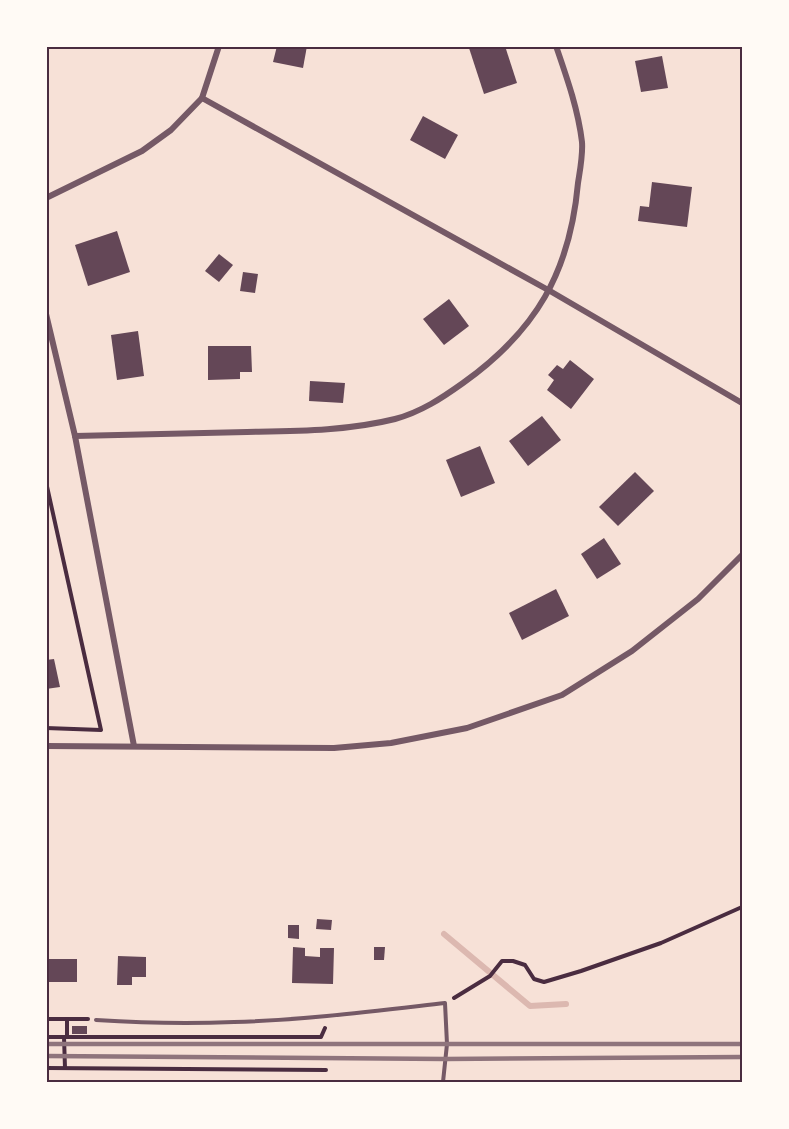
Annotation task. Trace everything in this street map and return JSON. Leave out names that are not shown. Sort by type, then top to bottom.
[{"type":"street","points":[[46,198],[142,151],[171,130],[202,98],[219,46]]},
{"type":"street","points":[[75,436],[317,430],[357,426],[398,418],[436,402],[485,367],[523,330],[550,291],[567,246],[576,206],[582,144],[572,90],[556,46]]},
{"type":"street","points":[[202,98],[550,291],[742,403]]},
{"type":"street","points":[[46,314],[75,436],[134,746]]},
{"type":"street","points":[[46,746],[334,748],[391,743],[467,728],[562,695],[632,651],[698,598],[742,555]]},
{"type":"lane","points":[[96,1020],[233,1022],[445,1003],[447,1044],[443,1083]]},
{"type":"path","points":[[46,482],[101,730],[46,728]]},
{"type":"path","points":[[445,1003],[490,976],[502,961],[513,961],[525,965],[534,979],[544,982],[661,943],[742,907]]},
{"type":"path","points":[[46,1019],[96,1020]]},
{"type":"path","points":[[65,1068],[67,1019]]},
{"type":"path","points":[[46,1068],[326,1070]]},
{"type":"building","points":[[277,46],[307,46],[303,68],[273,62]]},
{"type":"building","points":[[505,46],[517,83],[484,94],[469,48]]},
{"type":"building","points":[[662,56],[668,88],[641,92],[635,61]]},
{"type":"building","points":[[423,116],[458,135],[445,159],[410,140]]},
{"type":"building","points":[[652,182],[692,187],[687,227],[638,221],[640,206],[649,207]]},
{"type":"building","points":[[117,231],[130,272],[88,286],[75,245]]},
{"type":"building","points":[[219,254],[233,265],[219,282],[205,271]]},
{"type":"building","points":[[243,272],[258,274],[255,293],[240,291]]},
{"type":"building","points":[[449,299],[469,326],[444,345],[423,319]]},
{"type":"building","points":[[138,331],[144,376],[117,380],[111,335]]},
{"type":"building","points":[[208,346],[251,346],[252,372],[240,372],[240,379],[208,380]]},
{"type":"building","points":[[570,360],[594,379],[571,409],[547,390],[554,380],[548,375],[557,365],[563,369]]},
{"type":"building","points":[[310,381],[345,383],[343,403],[309,401]]},
{"type":"building","points":[[542,416],[561,440],[528,466],[509,441]]},
{"type":"building","points":[[480,446],[495,483],[461,497],[446,460]]},
{"type":"building","points":[[635,472],[654,491],[618,526],[599,507]]},
{"type":"building","points":[[604,538],[621,564],[597,579],[581,554]]},
{"type":"building","points":[[556,589],[569,616],[522,640],[509,613]]},
{"type":"building","points":[[54,659],[60,687],[46,689],[46,660]]},
{"type":"building","points":[[317,919],[332,920],[331,930],[316,929]]},
{"type":"building","points":[[288,925],[299,925],[299,939],[288,938]]},
{"type":"building","points":[[293,947],[305,948],[305,956],[320,957],[320,948],[334,948],[333,984],[292,983]]},
{"type":"building","points":[[374,947],[385,947],[384,960],[374,960]]},
{"type":"building","points":[[118,956],[146,957],[146,977],[132,977],[132,985],[117,985]]},
{"type":"building","points":[[46,959],[77,959],[77,982],[46,982]]},
{"type":"building","points":[[72,1026],[87,1026],[87,1034],[72,1034]]},
{"type":"waterway","points":[[444,934],[530,1006],[566,1004]]},
{"type":"railway","points":[[46,1044],[742,1044]]},
{"type":"railway","points":[[46,1056],[445,1059],[742,1057]]}]
